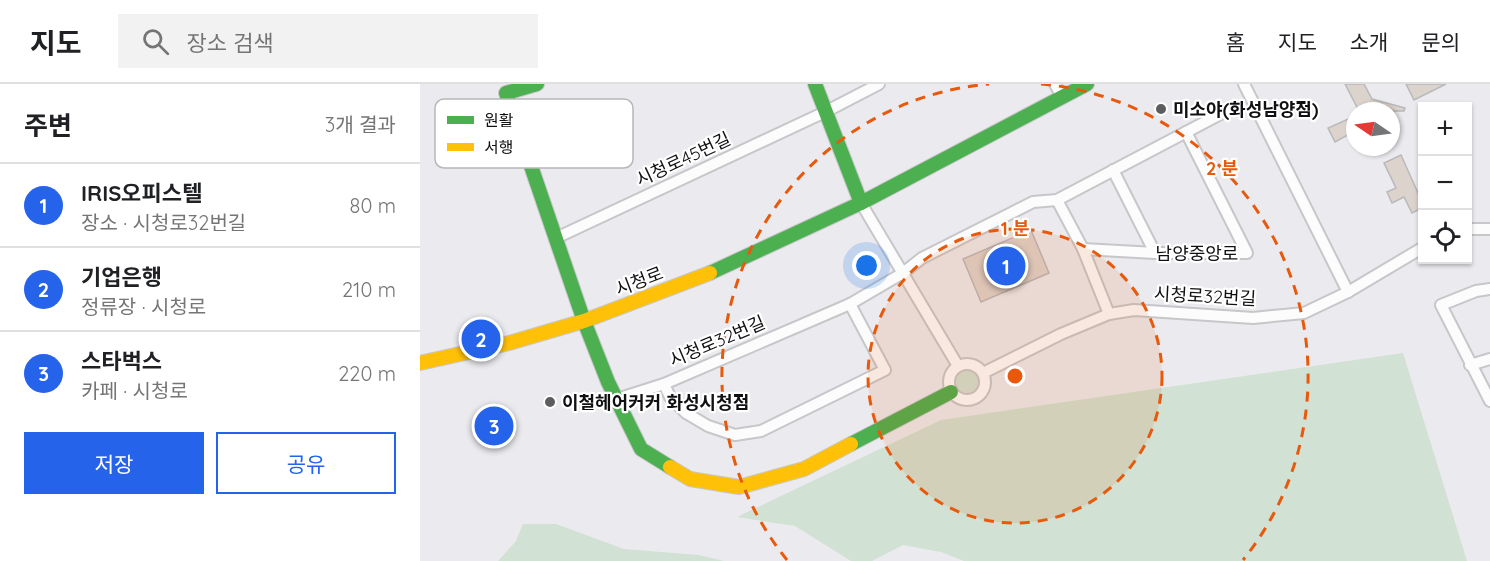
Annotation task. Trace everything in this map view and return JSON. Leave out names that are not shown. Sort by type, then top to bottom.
[{"type":"street","points":[[508,99],[506,93],[537,84]]},
{"type":"street","points":[[815,84],[861,202],[958,366]]},
{"type":"street","name":"시청로45번길","points":[[556,238],[825,112],[879,84]]},
{"type":"street","points":[[1055,84],[1062,97]]},
{"type":"street","name":"시청로","points":[[420,363],[509,343],[585,321],[696,279],[861,202],[1087,84]]},
{"type":"street","points":[[1244,84],[1348,291]]},
{"type":"street","name":"시청로32번길","points":[[616,399],[663,384],[850,304],[903,273],[922,258],[1033,202],[1057,200],[1230,109]]},
{"type":"street","name":"남양중앙로","points":[[1083,249],[1155,253],[1247,253],[1186,132]]},
{"type":"street","points":[[532,168],[608,382],[641,449],[690,479],[739,487],[804,469],[951,392]]},
{"type":"street","points":[[1113,170],[1155,253]]},
{"type":"street","points":[[1057,200],[1083,249],[1109,314]]},
{"type":"street","points":[[1472,229],[1490,229]]},
{"type":"street","name":"시청로32번길","points":[[983,373],[1061,334],[1109,314],[1134,310],[1253,318],[1304,313],[1348,291],[1418,250]]},
{"type":"street","points":[[1490,289],[1476,291],[1441,305],[1490,401]]},
{"type":"street","name":"시청로32번길","points":[[663,384],[670,397],[686,413],[708,426],[735,435],[761,431],[885,370],[850,304]]},
{"type":"street","points":[[1470,365],[1490,359]]},
{"type":"street","points":[[969,364],[983,373],[985,385],[979,396],[967,400],[951,392],[949,380],[958,366],[969,364]]},
{"type":"green space","points":[[1403,353],[1467,561],[964,561],[941,552],[903,545],[872,561],[851,561],[795,526],[737,517],[941,420]]},
{"type":"green space","points":[[967,370],[975,374],[979,382],[975,390],[967,394],[959,390],[955,382],[959,374]]},
{"type":"green space","points":[[523,524],[556,524],[624,549],[699,555],[724,561],[498,561],[516,541]]},
{"type":"building","points":[[1345,84],[1364,84],[1372,99],[1383,102],[1354,102]]},
{"type":"building","points":[[1406,84],[1446,84],[1414,100]]},
{"type":"building","points":[[1346,120],[1346,136],[1335,142],[1328,128]]},
{"type":"building","points":[[1400,155],[1418,193],[1418,210],[1412,213],[1404,197],[1392,203],[1387,192],[1396,188],[1384,163]]},
{"type":"building","points":[[1031,230],[1049,273],[981,302],[963,259]]},
{"type":"traffic: fast","points":[[508,99],[506,93],[537,84]]},
{"type":"traffic: fast","points":[[815,84],[861,203]]},
{"type":"traffic: fast","points":[[710,273],[861,203],[1087,84]]},
{"type":"traffic: fast","points":[[532,168],[584,321],[608,382],[641,449],[670,467]]},
{"type":"traffic: fast","points":[[851,444],[951,392]]},
{"type":"traffic: slow","points":[[420,363],[509,343],[584,321],[710,273]]},
{"type":"traffic: slow","points":[[670,467],[690,479],[739,487],[804,469],[851,444]]},
{"type":"place","name":"미소야(화성남양점)","points":[[1161,109]]},
{"type":"place","name":"IRIS오피스텔","points":[[1006,266]]},
{"type":"place","name":"기업은행","points":[[481,339]]},
{"type":"place","name":"이철헤어커커 화성시청점","points":[[550,402]]},
{"type":"place","name":"스타벅스","points":[[494,426]]}]
